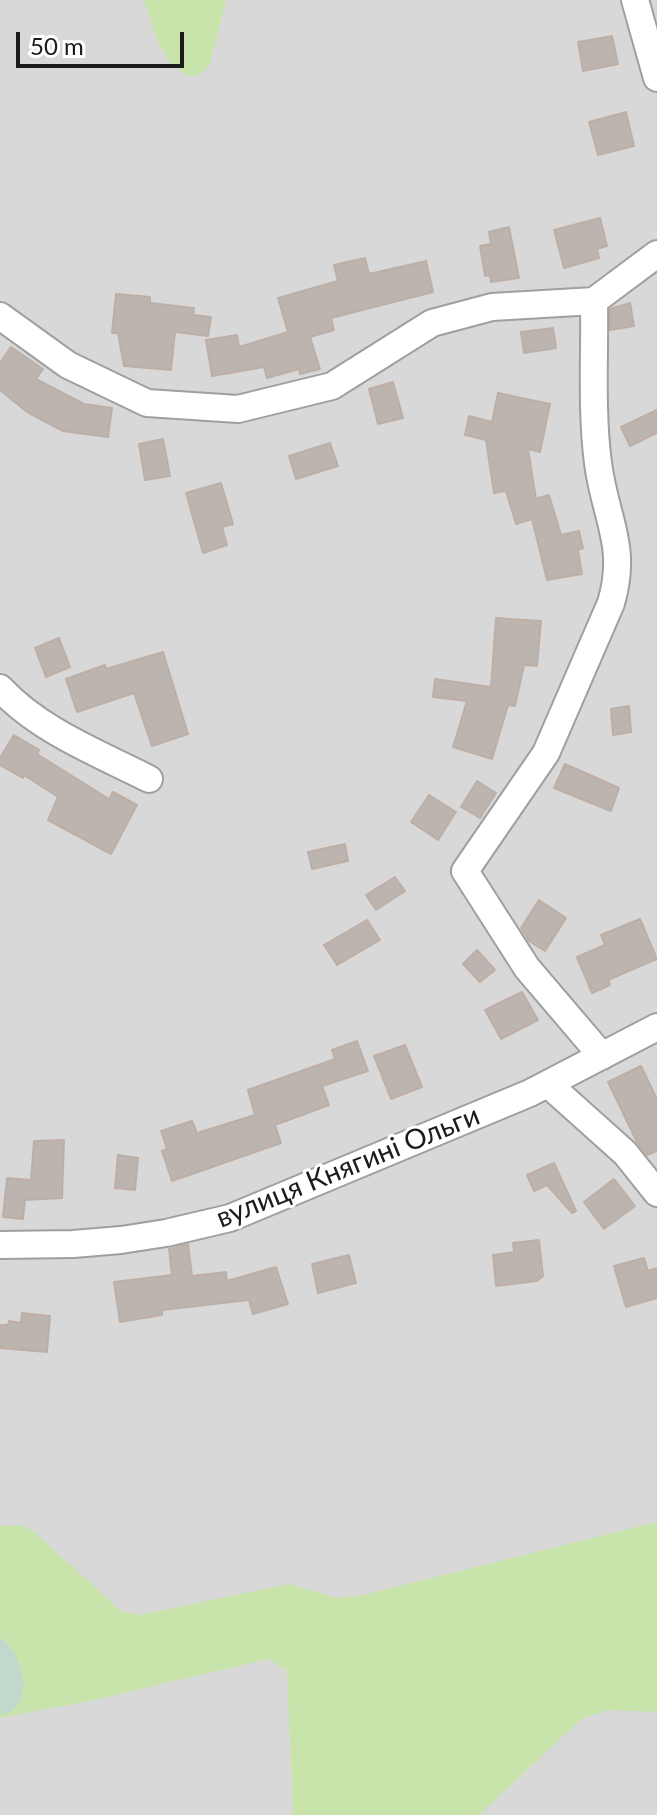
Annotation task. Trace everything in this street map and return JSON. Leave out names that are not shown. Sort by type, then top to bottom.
[{"type":"street","points":[[635,0],[657,78]]},
{"type":"street","points":[[0,316],[68,365],[147,403],[238,409],[332,386],[432,323],[492,307],[594,301],[657,254]]},
{"type":"street","points":[[594,301],[598,461],[619,560],[618,581],[546,753],[465,871],[527,968],[602,1056]]},
{"type":"street","points":[[0,688],[17,707],[41,724],[149,779]]},
{"type":"street","name":"вулиця Княгині Ольги","points":[[0,1245],[121,1240],[230,1218],[548,1084],[657,1027]]},
{"type":"street","points":[[548,1084],[625,1153],[657,1193]]},
{"type":"shaded area","points":[[0,0],[657,0],[657,1815],[0,1815]]},
{"type":"green space","points":[[144,0],[226,0],[210,64],[203,72],[192,77],[172,64],[155,34]]},
{"type":"green space","points":[[657,1522],[657,1712],[607,1710],[580,1720],[479,1815],[293,1815],[287,1671],[268,1659],[94,1700],[0,1718],[0,1526],[19,1525],[33,1531],[121,1611],[140,1615],[288,1584],[338,1598],[363,1595]]},
{"type":"green space","points":[[0,1638],[15,1654],[23,1679],[23,1691],[20,1702],[0,1715]]},
{"type":"building","points":[[612,36],[618,64],[583,71],[578,42]]},
{"type":"building","points":[[626,112],[634,146],[598,155],[589,122]]},
{"type":"building","points":[[600,218],[607,246],[597,249],[599,258],[564,268],[554,230]]},
{"type":"building","points":[[509,227],[519,278],[491,282],[490,275],[485,276],[480,246],[491,244],[489,232]]},
{"type":"building","points":[[365,258],[369,274],[426,261],[433,292],[331,318],[334,330],[310,337],[320,369],[300,374],[299,369],[267,378],[264,367],[212,376],[206,340],[237,335],[239,347],[288,332],[278,298],[338,281],[334,265]]},
{"type":"building","points":[[116,294],[150,297],[150,303],[194,308],[193,315],[211,317],[208,336],[175,332],[171,370],[124,366],[118,333],[112,333]]},
{"type":"building","points":[[630,303],[634,326],[610,330],[610,309]]},
{"type":"building","points":[[553,328],[556,348],[524,353],[521,332]]},
{"type":"building","points":[[11,347],[43,369],[36,379],[84,404],[112,408],[108,437],[63,431],[27,412],[0,390],[0,363]]},
{"type":"building","points":[[393,382],[403,418],[378,424],[369,389]]},
{"type":"building","points":[[498,393],[550,404],[540,452],[528,449],[536,499],[549,495],[561,535],[579,531],[583,548],[578,550],[582,574],[547,580],[532,519],[516,524],[506,491],[494,493],[486,440],[465,435],[469,416],[492,422]]},
{"type":"building","points":[[657,410],[657,433],[630,446],[621,427]]},
{"type":"building","points":[[163,439],[170,476],[145,480],[139,444]]},
{"type":"building","points":[[330,443],[338,466],[296,479],[289,456]]},
{"type":"building","points":[[221,483],[233,524],[222,527],[227,545],[203,553],[186,493]]},
{"type":"building","points":[[496,618],[541,621],[537,666],[524,665],[515,706],[508,705],[492,759],[453,747],[467,701],[433,697],[435,679],[491,687]]},
{"type":"building","points":[[59,638],[70,667],[46,677],[35,648]]},
{"type":"building","points":[[163,652],[188,734],[152,746],[134,693],[77,712],[66,679],[105,665],[106,669]]},
{"type":"building","points":[[629,706],[631,732],[613,735],[611,709]]},
{"type":"building","points":[[14,735],[39,750],[37,754],[109,799],[113,792],[137,805],[111,854],[48,820],[58,797],[24,775],[23,778],[0,765],[0,758]]},
{"type":"building","points":[[565,764],[619,788],[611,811],[554,788]]},
{"type":"building","points":[[477,781],[496,793],[480,818],[461,807]]},
{"type":"building","points":[[429,795],[456,812],[438,840],[411,822]]},
{"type":"building","points":[[345,844],[348,861],[312,869],[308,852]]},
{"type":"building","points":[[395,877],[405,891],[376,910],[366,895]]},
{"type":"building","points":[[539,900],[566,918],[545,951],[529,941],[521,928]]},
{"type":"building","points":[[640,919],[657,959],[608,980],[610,985],[592,993],[577,957],[605,945],[601,935]]},
{"type":"building","points":[[367,920],[380,940],[337,965],[324,945]]},
{"type":"building","points":[[477,950],[495,970],[480,982],[463,964]]},
{"type":"building","points":[[522,992],[538,1020],[501,1039],[485,1010]]},
{"type":"building","points":[[357,1041],[368,1071],[322,1086],[329,1105],[275,1125],[281,1143],[172,1181],[162,1151],[167,1149],[161,1131],[192,1121],[197,1133],[255,1115],[248,1090],[335,1059],[332,1050]]},
{"type":"building","points":[[405,1045],[422,1087],[391,1099],[374,1056]]},
{"type":"building","points":[[641,1066],[657,1099],[657,1151],[647,1155],[637,1142],[608,1082]]},
{"type":"building","points":[[64,1140],[62,1198],[25,1200],[23,1219],[3,1217],[7,1178],[31,1180],[34,1141]]},
{"type":"building","points":[[118,1155],[138,1158],[135,1190],[115,1188]]},
{"type":"building","points":[[554,1163],[576,1211],[572,1213],[547,1185],[534,1191],[527,1175]]},
{"type":"building","points":[[614,1179],[635,1206],[604,1229],[584,1202]]},
{"type":"building","points":[[539,1240],[543,1276],[537,1281],[496,1286],[493,1255],[514,1252],[513,1243]]},
{"type":"building","points":[[188,1244],[192,1276],[226,1272],[227,1281],[276,1267],[288,1304],[253,1314],[249,1300],[162,1310],[162,1315],[120,1322],[114,1282],[172,1275],[169,1249]]},
{"type":"building","points":[[349,1255],[356,1283],[318,1293],[312,1264]]},
{"type":"building","points":[[644,1258],[648,1271],[657,1268],[657,1298],[626,1307],[614,1266]]},
{"type":"building","points":[[22,1313],[50,1316],[47,1352],[0,1348],[0,1325],[8,1325],[9,1321],[21,1323]]}]
